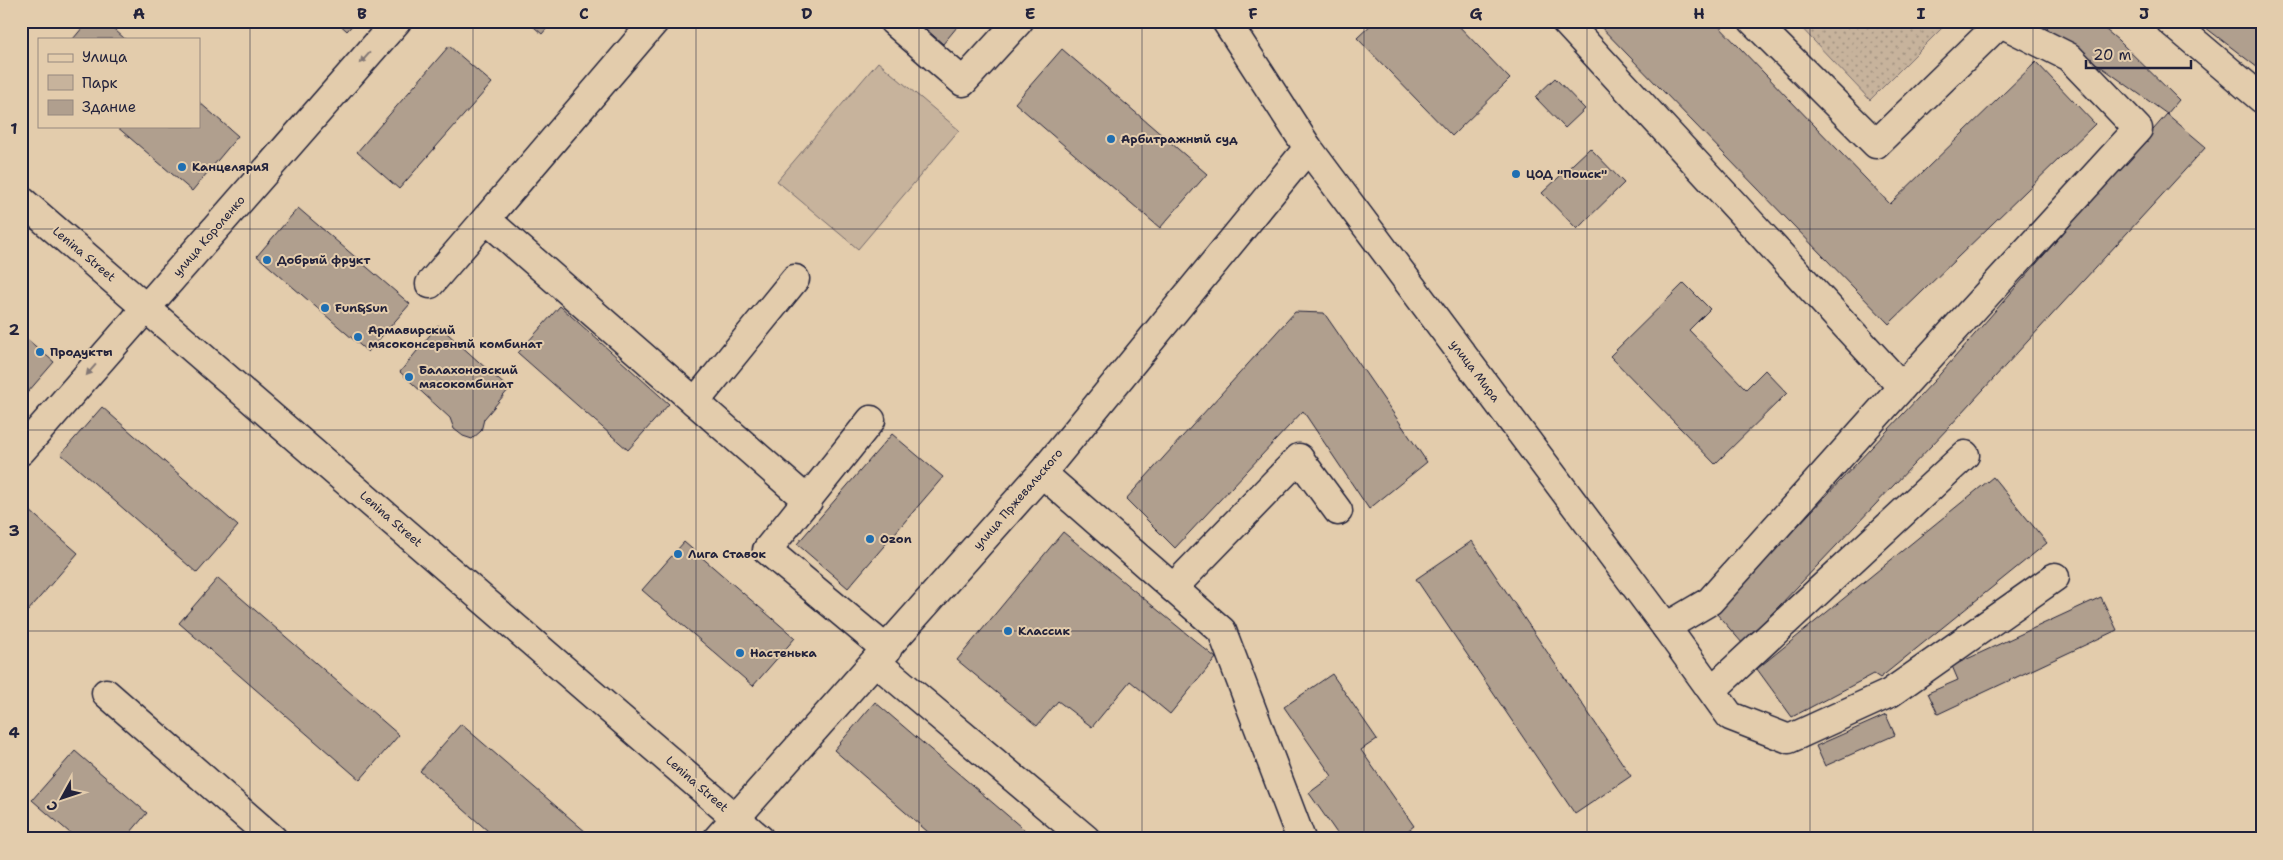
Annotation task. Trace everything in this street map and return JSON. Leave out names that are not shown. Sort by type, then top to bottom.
[{"type":"street","name":"улица Короленко","points":[[21,450],[398,21]]},
{"type":"street","points":[[430,284],[655,21]]},
{"type":"street","points":[[893,21],[963,82],[1019,21]]},
{"type":"street","name":"улица Мира","points":[[1226,21],[1308,148],[1666,627],[1730,716],[1789,740],[1890,693],[2055,577]]},
{"type":"street","points":[[1565,21],[1902,387]]},
{"type":"street","points":[[1666,627],[1710,601],[1902,387],[2138,129],[2069,57],[1999,22],[1876,144],[1753,21]]},
{"type":"street","points":[[2170,21],[2262,99]]},
{"type":"street","name":"улица Пржевальского","points":[[717,839],[1042,473],[1308,148]]},
{"type":"street","name":"Lenina Street","points":[[21,200],[760,839]]},
{"type":"street","points":[[486,219],[808,500]]},
{"type":"street","points":[[696,402],[795,279]]},
{"type":"street","points":[[871,420],[767,550],[881,656],[1086,839]]},
{"type":"street","points":[[1712,690],[1965,455]]},
{"type":"street","points":[[1173,588],[1299,458],[1338,511]]},
{"type":"street","points":[[1042,473],[1222,631],[1301,839]]},
{"type":"street","points":[[106,694],[273,839]]},
{"type":"green space","points":[[1795,21],[1949,21],[1870,100]]},
{"type":"green space","points":[[878,62],[959,130],[858,249],[777,181]]},
{"type":"building","points":[[21,21],[31,21],[21,32]]},
{"type":"building","points":[[88,21],[105,21],[124,38],[74,38]]},
{"type":"building","points":[[336,21],[356,21],[347,31]]},
{"type":"building","points":[[527,21],[553,21],[542,34]]},
{"type":"building","points":[[917,21],[962,21],[943,44]]},
{"type":"building","points":[[1375,21],[1454,21],[1510,79],[1452,136],[1357,38]]},
{"type":"building","points":[[1595,21],[1714,21],[1890,204],[2036,62],[2095,124],[1889,324]]},
{"type":"building","points":[[2037,21],[2095,21],[2118,40],[2179,100],[2167,114]]},
{"type":"building","points":[[2197,21],[2253,21],[2262,28],[2262,71]]},
{"type":"building","points":[[449,46],[492,83],[399,189],[357,152]]},
{"type":"building","name":"Арбитражный суд","points":[[1062,49],[1207,174],[1160,228],[1015,103]]},
{"type":"building","points":[[1555,78],[1585,109],[1565,128],[1535,97]]},
{"type":"building","points":[[200,103],[238,136],[192,191],[118,128],[200,128]]},
{"type":"building","points":[[2167,114],[2206,147],[1950,426],[1743,644],[1716,613],[1934,381]]},
{"type":"building","points":[[1590,148],[1624,183],[1577,229],[1542,193]]},
{"type":"building","points":[[298,208],[410,304],[368,352],[257,256]]},
{"type":"building","points":[[1684,283],[1710,309],[1689,330],[1746,389],[1765,370],[1787,393],[1715,464],[1610,356]]},
{"type":"building","points":[[560,306],[669,404],[628,450],[518,353]]},
{"type":"building","points":[[1295,312],[1324,313],[1427,462],[1369,509],[1303,411],[1175,548],[1126,499]]},
{"type":"building","points":[[438,325],[509,389],[484,419],[481,431],[472,439],[463,436],[454,429],[450,418],[400,372]]},
{"type":"building","points":[[21,334],[54,362],[21,400]]},
{"type":"building","points":[[102,407],[238,526],[197,573],[61,454]]},
{"type":"building","points":[[892,434],[943,477],[848,588],[797,544]]},
{"type":"building","points":[[1993,477],[2047,543],[1880,678],[1874,674],[1792,717],[1757,669]]},
{"type":"building","points":[[29,510],[78,553],[21,619],[21,519]]},
{"type":"building","points":[[1063,532],[1216,658],[1170,714],[1130,681],[1092,727],[1058,701],[1037,726],[957,660]]},
{"type":"building","points":[[1472,541],[1631,776],[1575,814],[1416,579]]},
{"type":"building","points":[[684,542],[795,638],[753,686],[642,590]]},
{"type":"building","points":[[218,578],[399,735],[360,780],[179,623]]},
{"type":"building","points":[[2101,597],[2117,630],[1938,714],[1928,693],[1958,680],[1952,666]]},
{"type":"building","points":[[1332,674],[1377,739],[1361,750],[1414,826],[1399,837],[1400,839],[1341,839],[1309,793],[1332,776],[1284,707]]},
{"type":"building","points":[[875,702],[1035,839],[936,839],[834,750]]},
{"type":"building","points":[[1886,715],[1895,735],[1825,766],[1816,746]]},
{"type":"building","points":[[461,724],[594,839],[497,839],[420,771]]},
{"type":"building","points":[[75,751],[147,813],[125,839],[77,839],[32,800]]},
{"type":"place","name":"Арбитражный суд","points":[[1111,139]]},
{"type":"place","name":"КанцеляриЯ","points":[[182,167]]},
{"type":"place","name":"ЦОД \"Поиск\"","points":[[1516,174]]},
{"type":"place","name":"Добрый фрукт","points":[[267,260]]},
{"type":"place","name":"Fun&Sun","points":[[325,308]]},
{"type":"place","name":"Армавирский мясоконсервный комбинат","points":[[358,337]]},
{"type":"place","name":"Продукты","points":[[40,352]]},
{"type":"place","name":"Балахоновский мясокомбинат","points":[[409,377]]},
{"type":"place","name":"Ozon","points":[[870,539]]},
{"type":"place","name":"Лига Ставок","points":[[678,554]]},
{"type":"place","name":"Классик","points":[[1008,631]]},
{"type":"place","name":"Настенька","points":[[740,653]]}]
